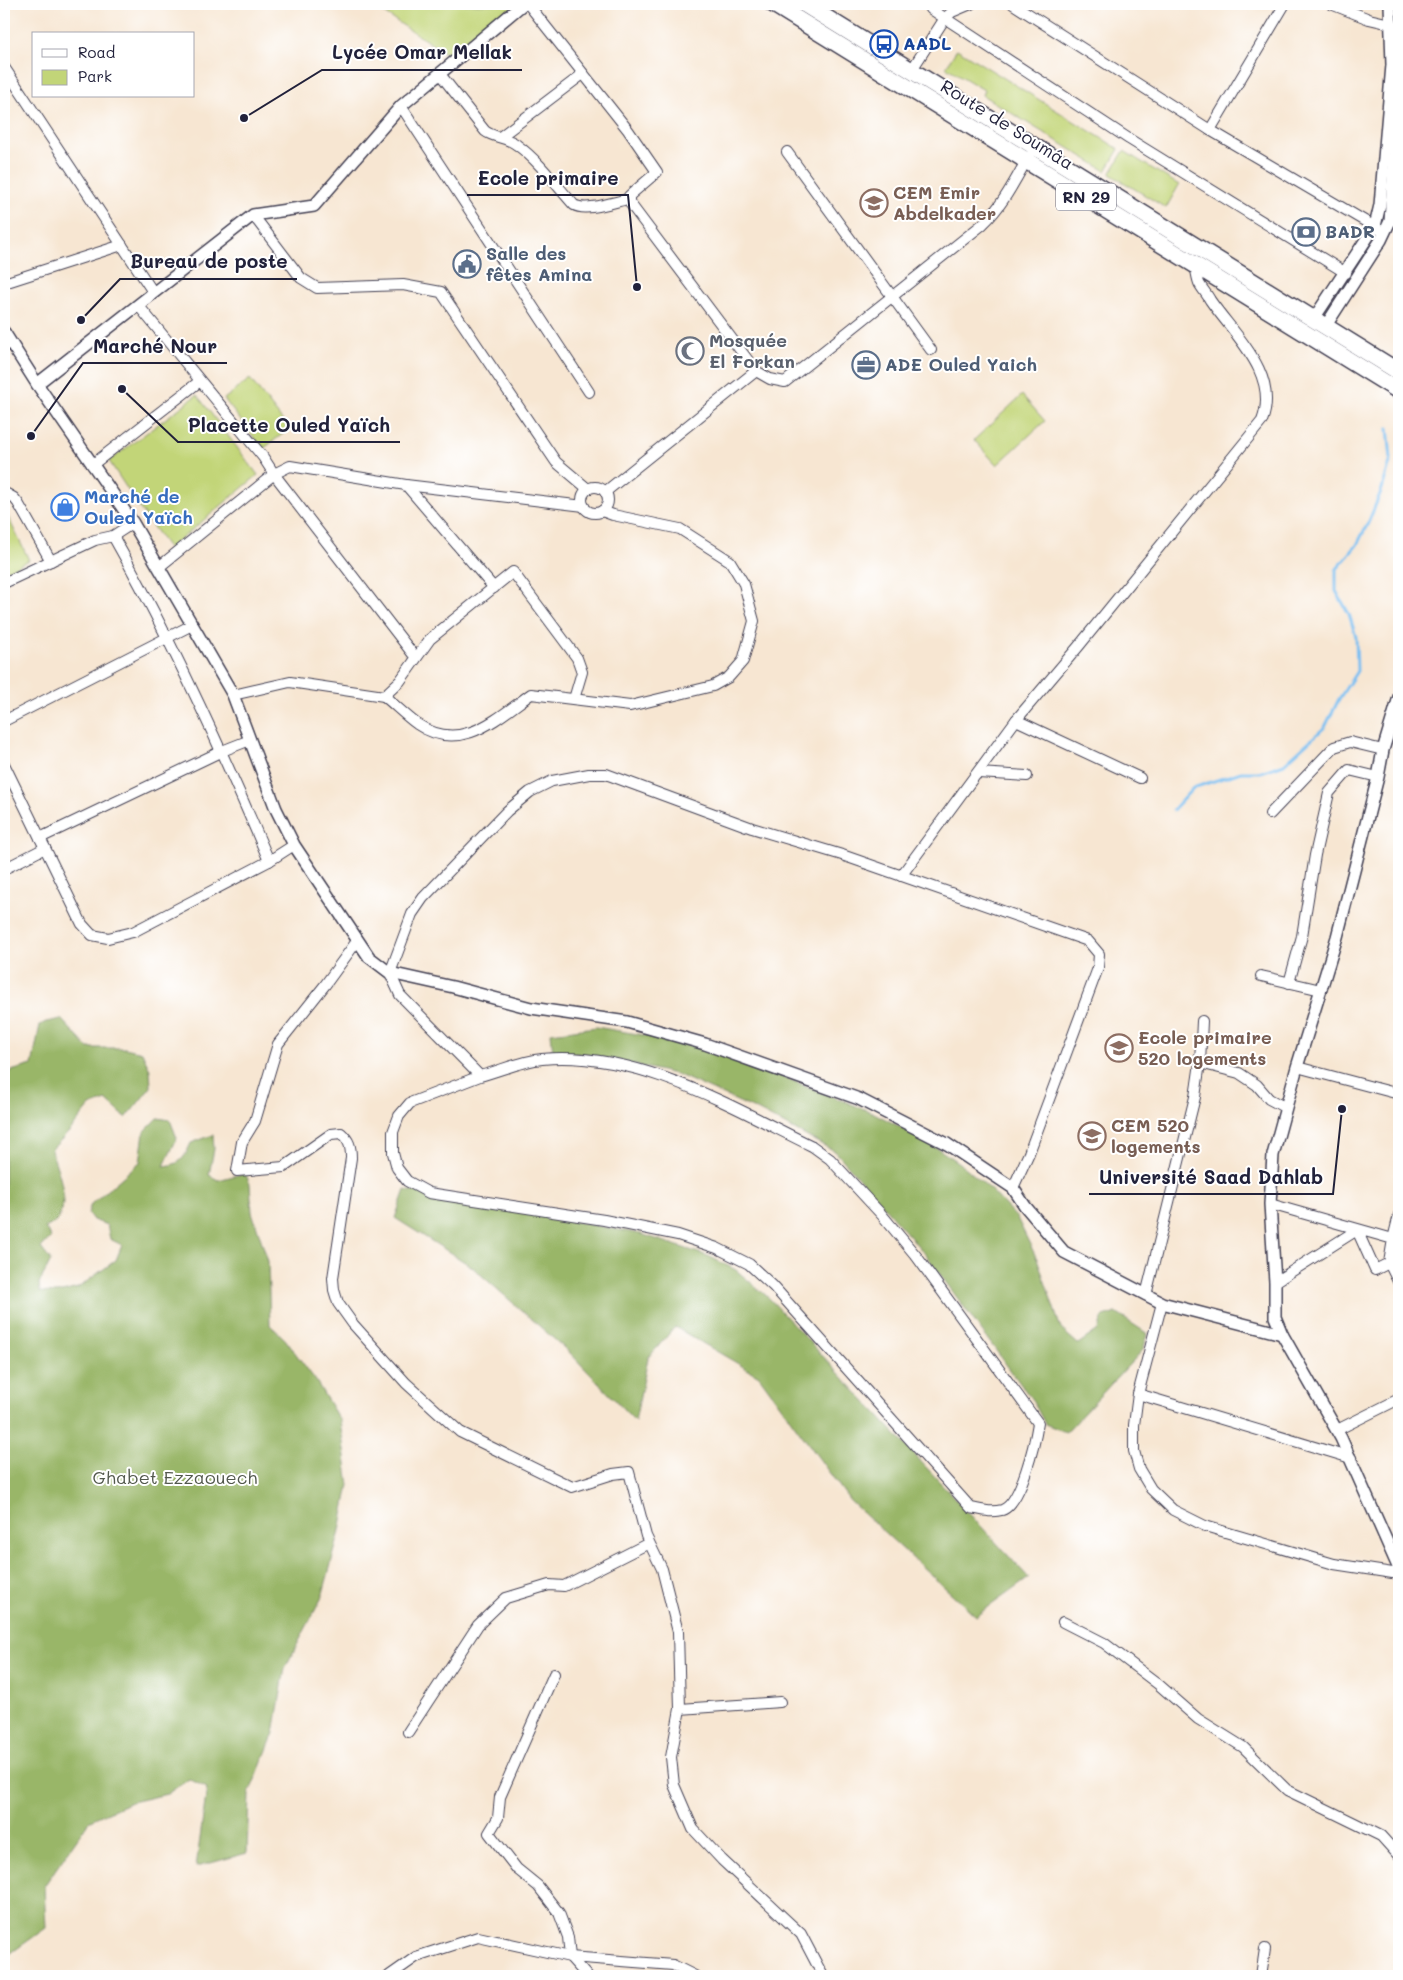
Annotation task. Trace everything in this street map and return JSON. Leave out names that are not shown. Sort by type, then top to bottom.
[{"type":"highway","name":"Route de Soumâa","points":[[773,4],[1031,154],[1197,256],[1399,391]]},
{"type":"highway","name":"Route de Soumâa","points":[[804,4],[911,71],[1031,154]]},
{"type":"highway","name":"Route de Soumâa","points":[[1197,256],[1319,324],[1399,372]]},
{"type":"street","points":[[36,384],[253,215],[314,206],[401,106],[523,4]]},
{"type":"street","points":[[440,74],[484,131],[516,144],[528,154],[574,206],[586,208],[628,199],[657,172],[628,130],[528,4]]},
{"type":"street","points":[[928,4],[931,9],[1129,139],[1346,273]]},
{"type":"street","points":[[911,71],[945,18],[952,12],[971,4]]},
{"type":"street","points":[[1013,4],[1210,130],[1380,230]]},
{"type":"street","points":[[1210,130],[1285,4]]},
{"type":"street","points":[[1331,4],[1368,19],[1396,25]]},
{"type":"street","points":[[1319,324],[1380,230],[1380,206],[1396,25],[1390,4]]},
{"type":"street","points":[[4,67],[153,292]]},
{"type":"street","points":[[500,137],[583,74]]},
{"type":"street","points":[[1319,324],[1346,273],[1380,230],[1390,221],[1399,89]]},
{"type":"street","points":[[401,106],[589,392]]},
{"type":"street","points":[[787,152],[931,350]]},
{"type":"street","points":[[628,199],[756,371],[770,379],[785,382],[892,298],[995,213],[1006,198],[1031,154]]},
{"type":"street","points":[[253,215],[301,278],[317,288],[403,285],[441,292],[556,462],[588,489]]},
{"type":"street","points":[[4,283],[122,245]]},
{"type":"street","points":[[901,876],[1016,720],[1262,422],[1266,411],[1267,396],[1261,373],[1244,343],[1216,309],[1200,284],[1197,256]]},
{"type":"street","points":[[138,305],[263,457],[274,474],[416,658]]},
{"type":"street","points":[[4,332],[36,384],[134,523],[233,695],[276,809],[294,845],[369,957],[390,973],[531,1008],[627,1022],[705,1044],[859,1099],[947,1144],[1013,1188],[1025,1206],[1064,1252],[1162,1303],[1282,1334]]},
{"type":"street","points":[[606,492],[756,371]]},
{"type":"street","points":[[92,465],[200,381]]},
{"type":"street","points":[[159,567],[274,474],[290,466],[406,484],[584,506]]},
{"type":"street","points":[[406,484],[494,588]]},
{"type":"street","points":[[233,695],[290,682],[384,696],[418,724],[437,734],[460,736],[484,728],[531,694],[630,706],[713,686],[729,677],[743,661],[754,621],[744,584],[730,560],[680,530],[602,511],[590,512],[584,506],[582,498],[588,489],[598,487],[606,492]]},
{"type":"street","points":[[602,511],[607,504],[606,492]]},
{"type":"street","points":[[4,495],[7,494],[18,503],[51,561]]},
{"type":"street","points":[[4,583],[95,540],[113,536],[134,523]]},
{"type":"street","points":[[113,536],[136,578],[222,751],[269,860]]},
{"type":"street","points":[[384,696],[400,681],[430,639],[512,572],[577,658],[582,672],[574,699]]},
{"type":"street","points":[[4,721],[192,625]]},
{"type":"street","points":[[1399,697],[1383,750],[1378,777],[1337,937],[1297,1067],[1273,1155],[1270,1204],[1275,1282],[1275,1317],[1282,1334],[1351,1458],[1399,1569]]},
{"type":"street","points":[[1016,720],[1140,778]]},
{"type":"street","points":[[40,838],[222,751],[250,740]]},
{"type":"street","points":[[1270,814],[1334,747],[1350,742],[1383,750]]},
{"type":"street","points":[[4,764],[82,924],[92,935],[108,938],[134,932],[294,845]]},
{"type":"street","points":[[1289,982],[1302,936],[1315,855],[1328,793],[1348,770],[1378,777]]},
{"type":"street","points":[[480,1076],[400,995],[390,973],[412,914],[423,898],[507,811],[530,792],[552,782],[589,774],[606,774],[752,828],[842,855],[1088,941],[1099,954],[1098,968],[1029,1153],[1013,1188]]},
{"type":"street","points":[[978,774],[1027,776]]},
{"type":"street","points":[[4,869],[45,848]]},
{"type":"street","points":[[357,941],[278,1044],[255,1121],[242,1142],[237,1171],[284,1167],[332,1134],[341,1133],[348,1139],[352,1158],[334,1284],[338,1303],[353,1324],[406,1383],[460,1432],[572,1487],[613,1474],[629,1472],[646,1536],[662,1569],[678,1632],[680,1709],[671,1757],[674,1786],[693,1829],[722,1860],[801,1934],[822,1976]]},
{"type":"street","points":[[1261,976],[1321,990]]},
{"type":"street","points":[[1146,1295],[1195,1097],[1200,1063],[1202,1021]]},
{"type":"street","points":[[588,1058],[638,1070],[691,1087],[812,1146],[830,1159],[882,1215],[917,1257],[1038,1423],[1035,1441],[1019,1490],[1012,1502],[1004,1510],[989,1512],[972,1508],[773,1286],[748,1264],[717,1248],[678,1235],[604,1220],[429,1193],[407,1181],[397,1168],[393,1153],[394,1132],[399,1116],[410,1103],[480,1076],[540,1059],[588,1058]]},
{"type":"street","points":[[1200,1063],[1239,1073],[1257,1085],[1269,1099],[1286,1108]]},
{"type":"street","points":[[1297,1067],[1399,1094]]},
{"type":"street","points":[[1270,1204],[1393,1239]]},
{"type":"street","points":[[1399,1215],[1389,1263],[1399,1283]]},
{"type":"street","points":[[1357,1230],[1376,1270],[1389,1263]]},
{"type":"street","points":[[1275,1282],[1357,1230]]},
{"type":"street","points":[[1162,1303],[1138,1394],[1134,1425],[1134,1451],[1139,1469],[1151,1489],[1173,1510],[1206,1526],[1334,1564],[1399,1574]]},
{"type":"street","points":[[1138,1394],[1351,1458]]},
{"type":"street","points":[[1337,1430],[1399,1399]]},
{"type":"street","points":[[408,1732],[478,1625],[506,1598],[550,1585],[564,1586],[649,1543]]},
{"type":"street","points":[[1062,1622],[1104,1643],[1158,1684],[1198,1719],[1243,1747],[1287,1790],[1381,1836],[1399,1856]]},
{"type":"street","points":[[554,1674],[500,1796],[498,1818],[489,1833],[517,1869],[538,1886],[559,1913],[568,1937],[570,1958],[587,1976]]},
{"type":"street","points":[[680,1709],[780,1702]]},
{"type":"street","points":[[389,1976],[416,1957],[478,1938],[570,1958],[673,1966],[695,1976]]},
{"type":"street","points":[[1260,1976],[1265,1949]]},
{"type":"green space","points":[[370,4],[516,4],[450,56]]},
{"type":"green space","points":[[957,49],[1119,149],[1106,171],[982,95],[984,90],[946,67]]},
{"type":"green space","points":[[1124,151],[1179,185],[1166,208],[1110,174]]},
{"type":"green space","points":[[250,379],[289,429],[263,449],[224,399]]},
{"type":"green space","points":[[197,395],[258,475],[169,549],[109,461]]},
{"type":"green space","points":[[1022,395],[1045,421],[997,465],[974,440]]},
{"type":"green space","points":[[4,509],[29,560],[4,572]]},
{"type":"green space","name":"Ghabet Ezzaouech","points":[[61,1019],[88,1048],[125,1048],[142,1052],[150,1070],[151,1087],[126,1118],[106,1100],[90,1106],[51,1150],[62,1184],[63,1202],[57,1220],[45,1228],[51,1237],[41,1248],[51,1261],[39,1283],[40,1292],[58,1293],[78,1288],[116,1260],[122,1245],[110,1239],[107,1225],[93,1220],[88,1213],[91,1204],[140,1162],[144,1132],[158,1118],[170,1120],[177,1138],[164,1166],[179,1162],[191,1143],[213,1135],[214,1149],[209,1175],[218,1180],[245,1173],[250,1184],[252,1212],[268,1261],[270,1325],[285,1339],[316,1381],[340,1421],[349,1485],[339,1535],[322,1597],[285,1668],[274,1733],[249,1794],[247,1853],[196,1867],[207,1788],[189,1779],[167,1794],[131,1802],[90,1820],[44,1886],[46,1928],[4,1958],[4,1073],[32,1065],[40,1025]]},
{"type":"green space","points":[[596,1027],[667,1039],[733,1057],[874,1113],[927,1141],[966,1168],[989,1188],[1017,1218],[1038,1261],[1061,1329],[1078,1344],[1098,1330],[1103,1317],[1116,1313],[1148,1334],[1143,1350],[1066,1432],[1045,1424],[1033,1401],[925,1254],[836,1152],[757,1110],[679,1075],[587,1054],[553,1053],[551,1033]]},
{"type":"green space","points":[[405,1190],[641,1234],[708,1256],[736,1270],[769,1298],[1029,1578],[976,1616],[850,1501],[759,1376],[675,1327],[648,1358],[635,1421],[571,1354],[471,1266],[395,1218]]},
{"type":"waterway","points":[[1173,810],[1193,788],[1241,772],[1261,772],[1284,764],[1325,727],[1339,699],[1357,671],[1356,637],[1349,614],[1336,591],[1336,570],[1357,545],[1382,489],[1391,459],[1388,428]]},
{"type":"place","name":"AADL","points":[[884,44]]},
{"type":"place","name":"Lycée Omar Mellak","points":[[244,118]]},
{"type":"place","name":"CEM Emir Abdelkader","points":[[874,203]]},
{"type":"place","name":"BADR","points":[[1306,232]]},
{"type":"place","name":"Salle des fêtes Amina","points":[[467,264]]},
{"type":"place","name":"Ecole primaire","points":[[637,287]]},
{"type":"place","name":"Bureau de poste","points":[[81,320]]},
{"type":"place","name":"Mosquée El Forkan","points":[[690,351]]},
{"type":"place","name":"ADE Ouled Yaich","points":[[866,365]]},
{"type":"place","name":"Placette Ouled Yaïch","points":[[122,389]]},
{"type":"place","name":"Marché Nour","points":[[31,436]]},
{"type":"place","name":"Marché de Ouled Yaïch","points":[[65,507]]},
{"type":"place","name":"Ecole primaire 520 logements","points":[[1119,1048]]},
{"type":"place","name":"Université Saad Dahlab","points":[[1342,1109]]},
{"type":"place","name":"CEM 520 logements","points":[[1092,1136]]}]
